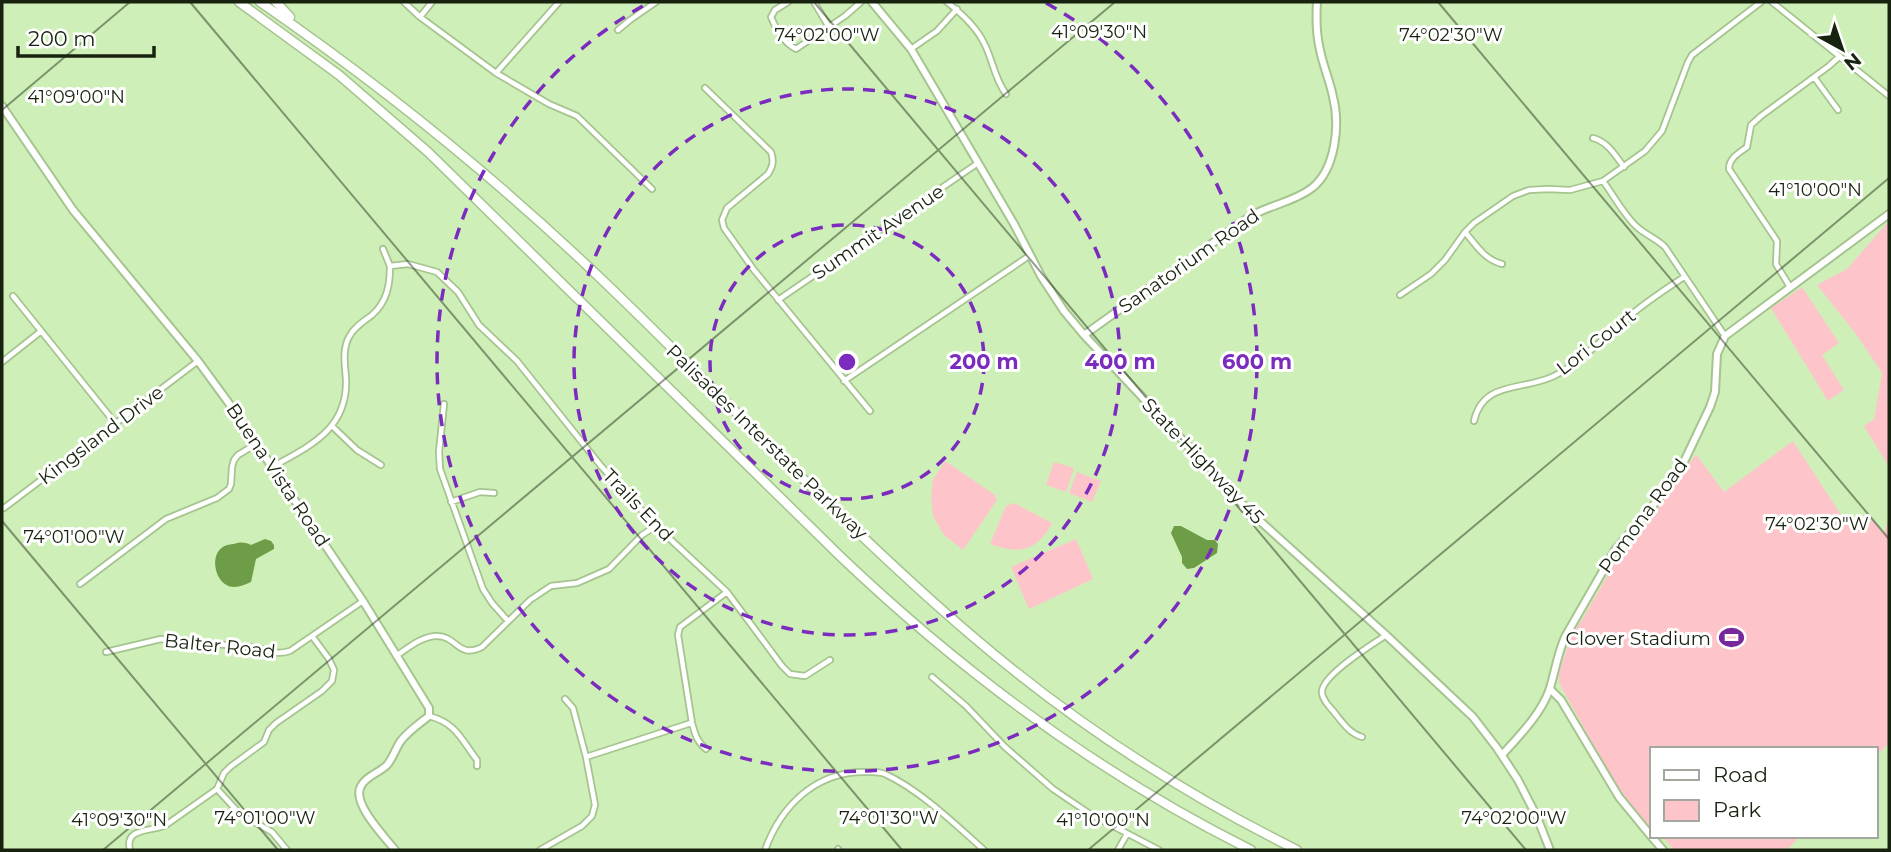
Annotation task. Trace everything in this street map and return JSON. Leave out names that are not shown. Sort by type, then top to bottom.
[{"type":"highway","name":"Palisades Interstate Parkway","points":[[239,2],[339,75],[429,152],[853,568],[942,648],[1022,711],[1092,760],[1179,812],[1251,850]]},
{"type":"highway","name":"Palisades Interstate Parkway","points":[[260,2],[338,57],[452,146],[548,230],[896,568],[985,647],[1065,709],[1135,758],[1223,811],[1297,850]]},
{"type":"highway","points":[[276,2],[338,57]]},
{"type":"street","points":[[404,2],[496,73],[549,104],[577,116],[652,189]]},
{"type":"street","points":[[420,17],[432,2]]},
{"type":"street","points":[[496,73],[559,2]]},
{"type":"street","points":[[618,30],[656,2]]},
{"type":"street","points":[[788,2],[775,10],[771,17],[784,39],[796,49],[861,2]]},
{"type":"street","points":[[814,2],[830,27]]},
{"type":"street","name":"State Highway 45","points":[[872,2],[911,49],[1014,224],[1029,256],[1058,302],[1084,335],[1249,512],[1463,707],[1502,755],[1532,805],[1549,850]]},
{"type":"street","points":[[947,2],[977,30],[1006,94]]},
{"type":"street","name":"Sanatorium Road","points":[[1084,335],[1249,217],[1307,191],[1321,179],[1330,159],[1336,122],[1334,97],[1320,53],[1317,2]]},
{"type":"street","points":[[1400,295],[1446,260],[1474,223],[1513,196],[1529,190],[1570,190],[1603,181],[1645,151],[1662,131],[1692,55],[1761,2]]},
{"type":"street","points":[[1772,2],[1889,96]]},
{"type":"street","points":[[911,49],[937,31],[957,9]]},
{"type":"street","points":[[1790,287],[1776,264],[1777,241],[1729,169],[1729,163],[1747,147],[1751,125],[1840,56]]},
{"type":"street","points":[[1814,77],[1838,110]]},
{"type":"street","points":[[705,88],[771,152],[773,160],[768,174],[727,208],[722,220],[727,236],[870,411]]},
{"type":"street","name":"Buena Vista Road","points":[[2,106],[74,210],[198,361],[228,402],[363,601],[429,708],[429,716]]},
{"type":"street","points":[[1593,138],[1607,145],[1624,167]]},
{"type":"street","name":"Summit Avenue","points":[[778,300],[978,163]]},
{"type":"street","points":[[1603,181],[1633,223],[1665,247],[1725,336],[1889,214]]},
{"type":"street","points":[[1465,232],[1486,257],[1502,264]]},
{"type":"street","points":[[272,467],[320,438],[341,412],[345,401],[344,354],[349,336],[385,300],[390,266],[383,249]]},
{"type":"street","points":[[844,381],[1029,256]]},
{"type":"street","name":"Trails End","points":[[390,266],[408,264],[437,272],[462,297],[480,325],[517,361],[601,466],[656,526],[727,592],[790,674],[806,676],[830,660]]},
{"type":"street","name":"Lori Court","points":[[1474,421],[1480,403],[1488,397],[1505,389],[1556,375],[1604,339],[1634,312],[1684,277]]},
{"type":"street","points":[[12,296],[115,423]]},
{"type":"street","points":[[2,362],[40,332]]},
{"type":"street","name":"Pomona Road","points":[[1502,755],[1544,702],[1550,689],[1560,647],[1615,550],[1668,486],[1688,455],[1715,393],[1717,354],[1725,336]]},
{"type":"street","name":"Kingsland Drive","points":[[4,508],[198,361]]},
{"type":"street","points":[[444,404],[439,459],[442,479],[483,589],[508,621]]},
{"type":"street","points":[[332,426],[357,450],[381,465]]},
{"type":"street","points":[[80,584],[166,519],[217,498],[229,489],[234,460],[256,444]]},
{"type":"street","points":[[451,502],[480,492],[494,493]]},
{"type":"street","points":[[396,656],[417,642],[437,636],[447,638],[466,651],[482,647],[530,600],[551,586],[577,583],[609,569],[642,535],[656,526]]},
{"type":"street","points":[[706,749],[695,737],[678,635],[680,627],[727,592]]},
{"type":"street","name":"Balter Road","points":[[106,652],[160,639],[259,648],[274,654],[282,653],[290,651],[363,601]]},
{"type":"street","points":[[1362,737],[1348,730],[1325,702],[1323,688],[1330,676],[1386,635]]},
{"type":"street","points":[[130,850],[128,843],[131,836],[139,831],[159,829],[217,789],[224,773],[264,742],[269,730],[276,723],[322,691],[331,681],[334,670],[312,636]]},
{"type":"street","points":[[932,677],[1053,789],[1074,804],[1159,850]]},
{"type":"street","points":[[1550,689],[1563,703],[1619,797],[1650,835]]},
{"type":"street","points":[[540,850],[573,832],[592,816],[595,806],[573,708],[565,699]]},
{"type":"street","points":[[395,850],[366,813],[360,801],[359,788],[364,781],[386,766],[408,733],[429,716],[444,720],[453,727],[477,760],[477,766]]},
{"type":"street","points":[[586,757],[692,723]]},
{"type":"street","points":[[765,850],[771,834],[795,799],[827,778],[852,772],[882,772],[906,785],[984,850]]},
{"type":"street","points":[[217,789],[240,814],[272,832],[287,850]]},
{"type":"street","points":[[1118,850],[1127,834]]},
{"type":"green space","points":[[1887,223],[1889,467],[1864,426],[1874,419],[1882,373],[1856,334],[1817,285],[1847,269]]},
{"type":"green space","points":[[1802,287],[1839,343],[1822,355],[1844,390],[1828,401],[1771,308]]},
{"type":"green space","name":"Clover Stadium","points":[[1793,441],[1853,533],[1873,520],[1884,535],[1889,517],[1889,743],[1877,755],[1877,747],[1650,747],[1650,831],[1625,802],[1559,683],[1559,672],[1572,633],[1620,554],[1661,505],[1696,454],[1724,492]]},
{"type":"green space","points":[[945,461],[995,495],[997,500],[963,550],[944,535],[933,516],[933,480]]},
{"type":"green space","points":[[1054,462],[1074,468],[1066,492],[1046,485]]},
{"type":"green space","points":[[1077,472],[1101,481],[1092,502],[1069,493]]},
{"type":"green space","points":[[1014,503],[1052,523],[1040,540],[1027,548],[1019,550],[990,544],[1006,506]]},
{"type":"green space","points":[[1076,539],[1093,579],[1029,609],[1011,567]]},
{"type":"green space","points":[[1664,838],[1798,838],[1787,850],[1674,850]]},
{"type":"shaded area","points":[[1174,526],[1181,526],[1207,540],[1215,540],[1218,544],[1217,553],[1194,568],[1187,569],[1182,563],[1171,533]]},
{"type":"shaded area","points":[[265,539],[271,541],[274,549],[256,559],[251,582],[234,587],[223,582],[215,564],[218,551],[227,545],[251,545]]},
{"type":"waterway","points":[[1853,2],[1861,2]]},
{"type":"place","name":"Clover Stadium","points":[[1731,638]]}]
